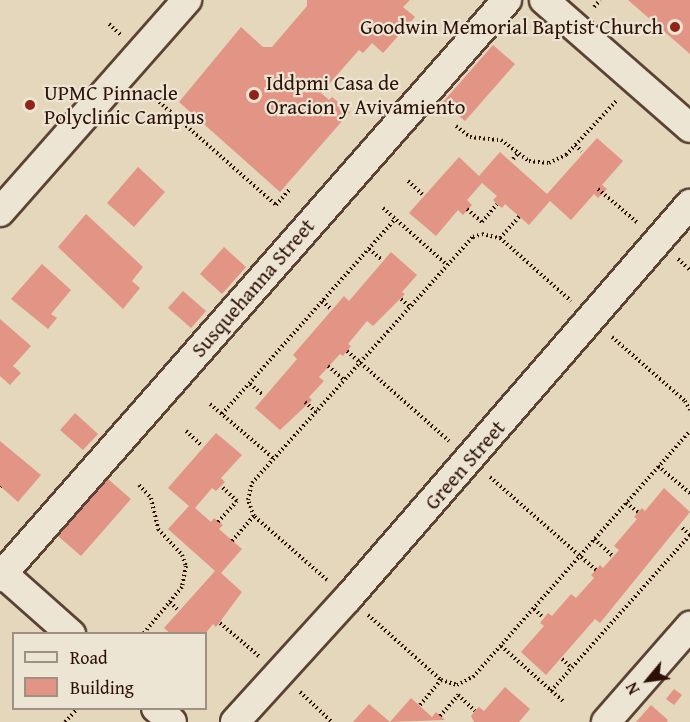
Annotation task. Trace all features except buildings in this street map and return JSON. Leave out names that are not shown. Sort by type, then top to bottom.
[{"type":"street","points":[[0,212],[187,0]]},
{"type":"street","name":"Susquehanna Street","points":[[1,574],[507,0]]},
{"type":"street","points":[[543,0],[690,128]]},
{"type":"street","name":"Green Street","points":[[235,722],[356,590],[690,204]]},
{"type":"street","points":[[1,574],[70,632]]},
{"type":"street","points":[[606,722],[690,626]]},
{"type":"street","points":[[158,710],[172,722]]},
{"type":"path","points":[[593,7],[600,0]]},
{"type":"path","points":[[109,24],[122,36]]},
{"type":"path","points":[[149,93],[276,205],[289,190]]},
{"type":"path","points":[[456,126],[470,137],[501,140],[536,163],[549,163],[562,158],[618,98]]},
{"type":"path","points":[[575,145],[582,151]]},
{"type":"path","points":[[513,159],[518,153]]},
{"type":"path","points":[[408,181],[423,195]]},
{"type":"path","points":[[598,189],[642,228]]},
{"type":"path","points":[[482,234],[482,222],[497,204]]},
{"type":"path","points":[[383,208],[446,264]]},
{"type":"path","points":[[468,209],[482,222]]},
{"type":"path","points":[[500,238],[520,216]]},
{"type":"path","points":[[222,414],[395,219]]},
{"type":"path","points":[[330,582],[254,516],[248,500],[252,483],[273,458],[360,363],[466,241],[482,234],[500,238],[574,304]]},
{"type":"path","points":[[369,249],[381,259]]},
{"type":"path","points":[[678,259],[690,270]]},
{"type":"path","points":[[401,299],[409,306]]},
{"type":"path","points":[[322,302],[330,308]]},
{"type":"path","points":[[609,334],[685,401],[690,411]]},
{"type":"path","points":[[347,351],[452,443]]},
{"type":"path","points":[[328,366],[344,380]]},
{"type":"path","points":[[250,384],[262,394]]},
{"type":"path","points":[[685,401],[690,395]]},
{"type":"path","points":[[305,402],[316,412]]},
{"type":"path","points":[[210,404],[273,458]]},
{"type":"path","points":[[186,431],[202,446]]},
{"type":"path","points":[[367,615],[441,680],[457,685],[473,677],[690,431]]},
{"type":"path","points":[[658,466],[690,493]]},
{"type":"path","points":[[488,475],[596,570]]},
{"type":"path","points":[[139,485],[151,498],[158,529],[185,561],[186,581],[144,632]]},
{"type":"path","points":[[221,486],[237,501]]},
{"type":"path","points":[[218,522],[237,501],[248,500]]},
{"type":"path","points":[[626,503],[638,512]]},
{"type":"path","points":[[232,541],[254,516]]},
{"type":"path","points":[[551,691],[690,535],[681,526]]},
{"type":"path","points":[[594,539],[613,556]]},
{"type":"path","points":[[686,540],[690,544]]},
{"type":"path","points":[[640,582],[645,586]]},
{"type":"path","points":[[170,602],[177,609]]},
{"type":"path","points":[[534,609],[544,618]]},
{"type":"path","points":[[220,623],[262,659]]},
{"type":"path","points":[[501,646],[564,702]]},
{"type":"path","points":[[562,659],[573,668]]},
{"type":"path","points":[[420,705],[441,680]]},
{"type":"path","points":[[457,685],[458,695],[475,711]]},
{"type":"path","points":[[298,691],[332,722]]},
{"type":"path","points":[[440,716],[458,695]]},
{"type":"path","points":[[65,722],[76,710]]},
{"type":"place","name":"Goodwin Memorial Baptist Church","points":[[675,27]]},
{"type":"place","name":"Iddpmi Casa de Oracion y Avivamiento","points":[[254,95]]},
{"type":"place","name":"UPMC Pinnacle Polyclinic Campus","points":[[30,105]]}]
